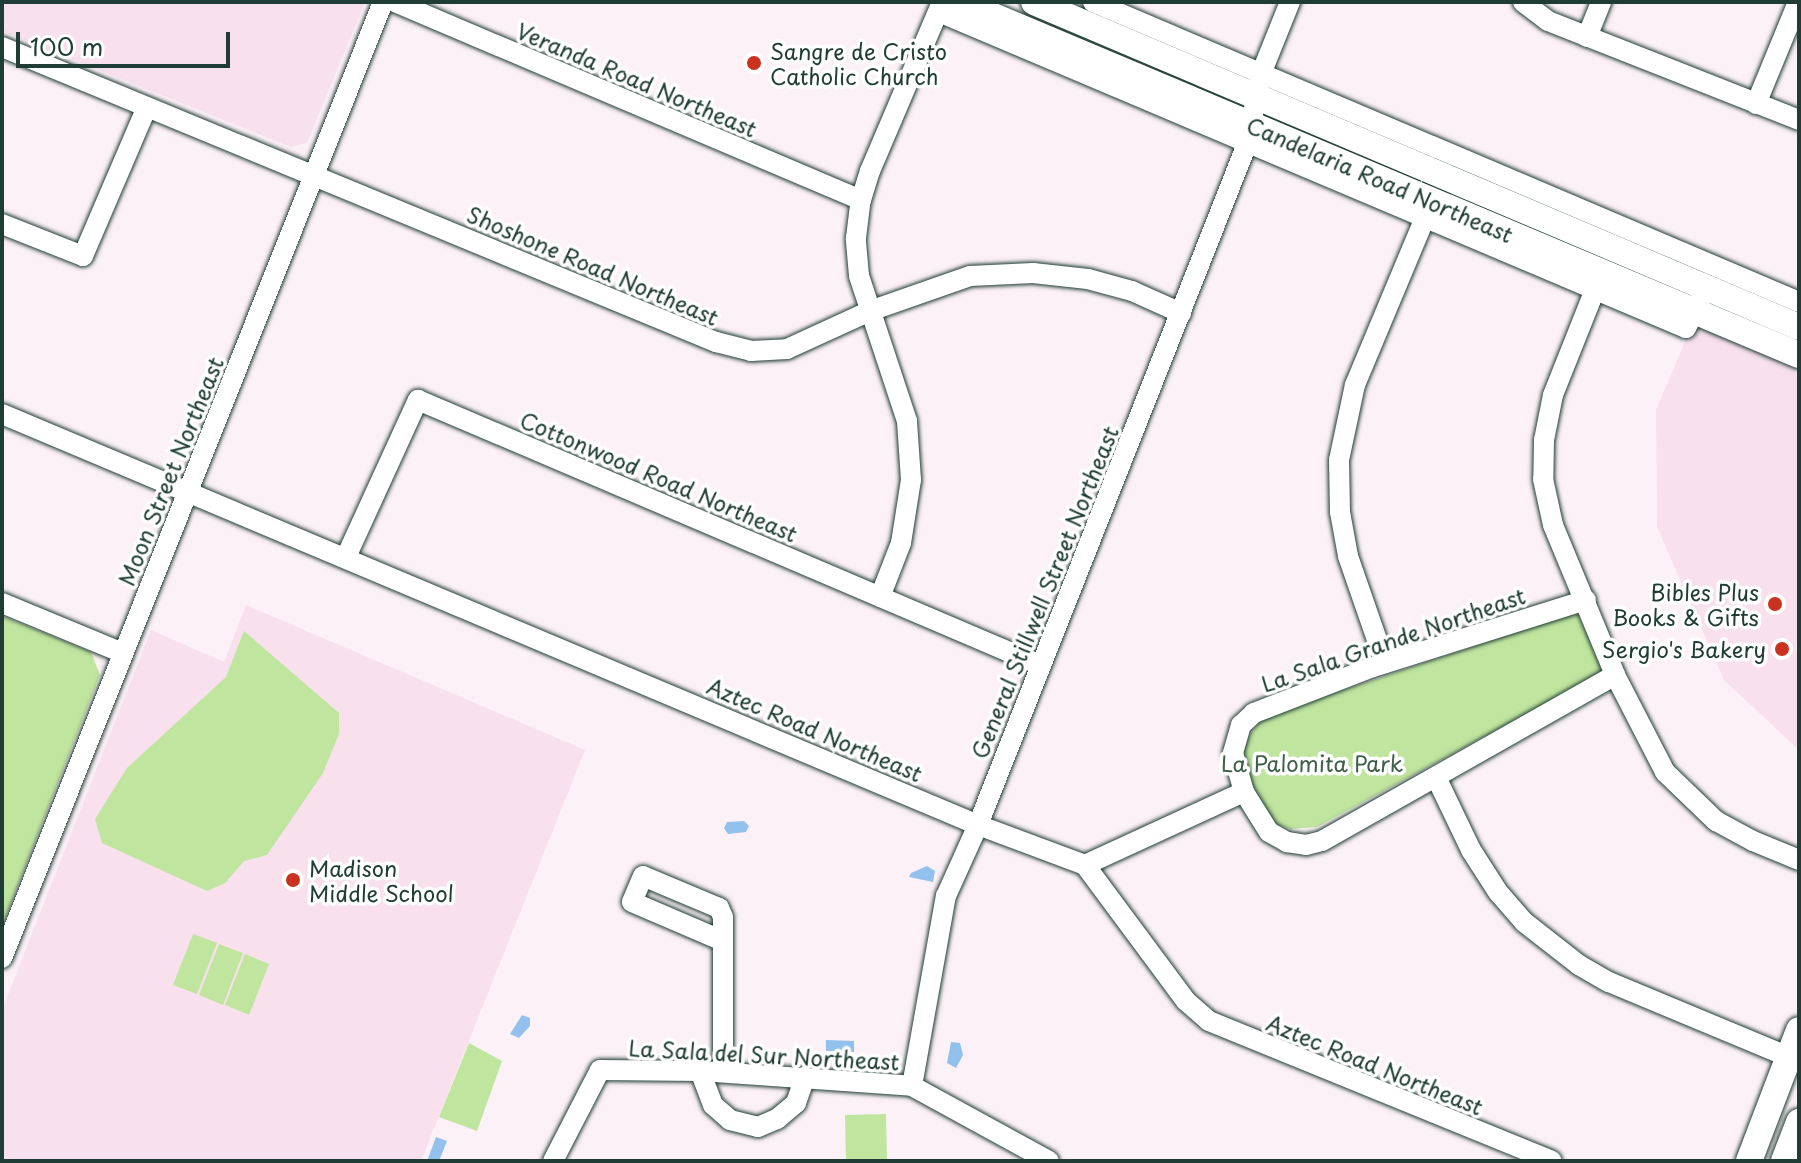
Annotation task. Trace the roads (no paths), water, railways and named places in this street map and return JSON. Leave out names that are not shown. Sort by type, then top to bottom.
[{"type":"main road","name":"Candelaria Road Northeast","points":[[1034,2],[1260,85],[1799,327]]},
{"type":"main road","name":"Candelaria Road Northeast","points":[[947,5],[1249,134],[1799,355]]},
{"type":"main road","points":[[1749,1161],[1794,1059],[1799,1030]]},
{"type":"main road","points":[[1784,1161],[1799,1122]]},
{"type":"street","name":"Moon Street Northeast","points":[[2,958],[383,2]]},
{"type":"street","name":"Veranda Road Northeast","points":[[395,2],[861,200]]},
{"type":"street","points":[[1093,2],[1260,85],[1799,302]]},
{"type":"street","name":"General Stillwell Street Northeast","points":[[912,1086],[946,896],[978,825],[1181,313],[1249,134],[1260,85],[1290,2]]},
{"type":"street","points":[[1523,2],[1548,21],[1799,120]]},
{"type":"street","points":[[1587,37],[1601,2]]},
{"type":"street","points":[[1756,104],[1798,2]]},
{"type":"street","points":[[880,597],[901,543],[910,509],[911,480],[907,421],[859,276],[856,238],[861,200],[947,5]]},
{"type":"street","name":"Shoshone Road Northeast","points":[[2,47],[716,342],[751,351],[787,349],[870,311],[970,276],[1033,273],[1088,279],[1132,291],[1181,313]]},
{"type":"street","points":[[2,224],[83,256],[147,107]]},
{"type":"street","points":[[1249,134],[1424,220],[1686,328],[1706,287]]},
{"type":"street","points":[[1385,663],[1348,556],[1340,512],[1339,460],[1355,385],[1424,220]]},
{"type":"street","points":[[1594,292],[1553,395],[1544,440],[1543,479],[1553,525],[1615,675],[1648,744],[1685,795],[1716,821],[1799,860]]},
{"type":"street","name":"Cottonwood Road Northeast","points":[[346,557],[418,400],[1040,665]]},
{"type":"street","name":"Aztec Road Northeast","points":[[2,414],[189,490],[978,825],[1085,865],[1186,1001],[1209,1021],[1552,1161]]},
{"type":"street","name":"La Sala Grande Northeast","points":[[1586,600],[1385,663],[1254,713],[1241,725],[1233,753],[1244,792],[1269,832],[1287,842],[1306,845],[1322,841],[1615,675]]},
{"type":"street","points":[[2,603],[123,653]]},
{"type":"street","points":[[1436,777],[1471,850],[1498,892],[1524,922],[1568,957],[1609,982],[1794,1059]]},
{"type":"street","points":[[1085,865],[1244,792]]},
{"type":"street","points":[[723,941],[723,1072]]},
{"type":"street","name":"La Sala del Sur Northeast","points":[[553,1161],[600,1070],[723,1072],[912,1086],[1049,1161]]},
{"type":"street","points":[[700,1071],[713,1105],[730,1120],[758,1127],[777,1119],[796,1103],[805,1077]]},
{"type":"water","points":[[744,821],[749,826],[746,832],[728,834],[724,828],[727,822]]},
{"type":"water","points":[[927,866],[935,871],[933,882],[909,877],[911,873]]},
{"type":"water","points":[[522,1015],[530,1018],[530,1026],[519,1038],[510,1034]]},
{"type":"water","points":[[826,1040],[854,1041],[854,1052],[826,1051]]},
{"type":"water","points":[[951,1042],[960,1043],[963,1055],[956,1068],[947,1063]]},
{"type":"water","points":[[436,1137],[447,1141],[439,1161],[427,1161]]},
{"type":"place","name":"Sangre de Cristo Catholic Church","points":[[754,63]]},
{"type":"place","name":"Bibles Plus Books & Gifts","points":[[1775,604]]},
{"type":"place","name":"Sergio's Bakery","points":[[1782,649]]},
{"type":"place","name":"Madison Middle School","points":[[293,880]]},
{"type":"park label","name":"La Palomita Park","points":[[1312,763]]}]
